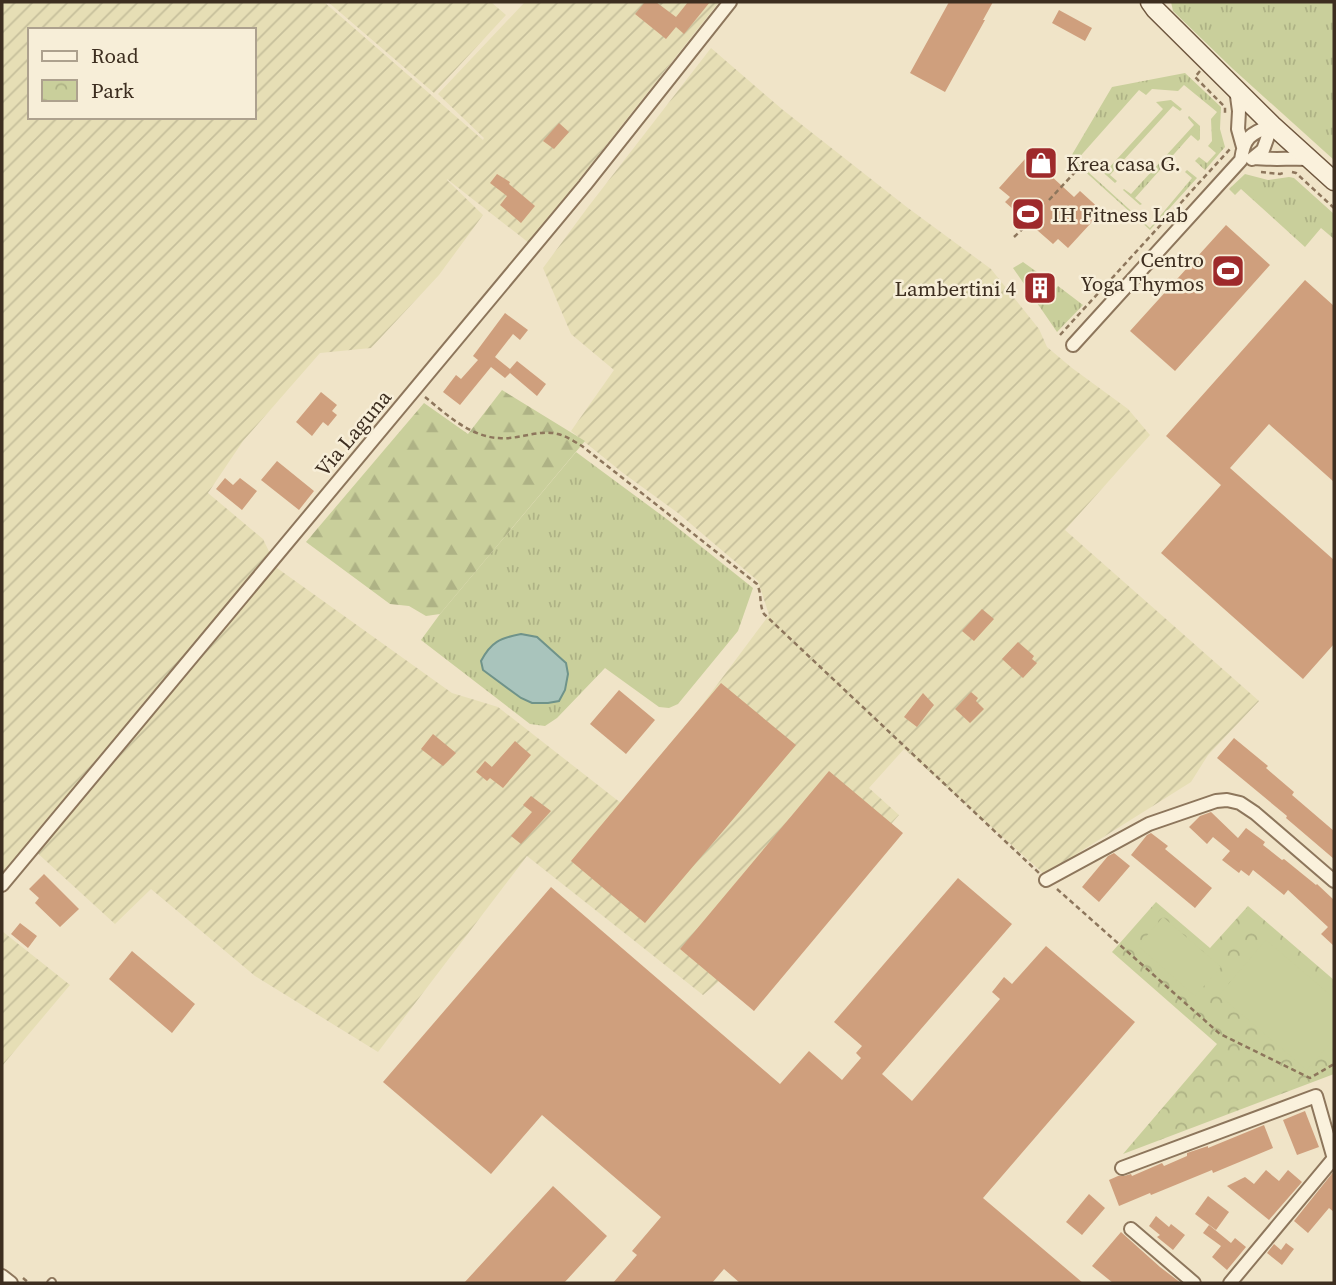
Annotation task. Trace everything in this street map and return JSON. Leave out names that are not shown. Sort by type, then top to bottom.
[{"type":"main road","points":[[1155,4],[1272,125],[1334,181]]},
{"type":"street","name":"Via Laguna","points":[[2,885],[585,185],[730,2]]},
{"type":"street","points":[[1236,89],[1242,154]]},
{"type":"street","points":[[1242,154],[1263,150],[1272,125]]},
{"type":"street","points":[[1073,345],[1242,154],[1249,138],[1272,125]]},
{"type":"street","points":[[1242,154],[1274,160],[1310,159]]},
{"type":"street","points":[[1046,880],[1149,824],[1216,801],[1227,800],[1240,803],[1255,813],[1334,881]]},
{"type":"street","points":[[1122,1168],[1316,1096],[1334,1158],[1230,1283]]},
{"type":"street","points":[[1131,1228],[1194,1283]]},
{"type":"street","points":[[2,1276],[11,1283]]},
{"type":"path","points":[[1060,335],[1242,154]]},
{"type":"path","points":[[1049,200],[1078,169]]},
{"type":"path","points":[[1014,237],[1028,223]]},
{"type":"path","points":[[415,389],[456,422],[478,433],[498,439],[544,432],[560,434],[582,446],[757,584],[764,614],[1046,880],[1220,1034],[1310,1078],[1334,1064]]},
{"type":"shaded area","points":[[2,2],[324,2],[483,140],[484,138],[438,94],[525,2],[719,2],[529,243],[447,179],[483,215],[439,275],[371,348],[320,353],[243,441],[208,493],[263,539],[277,568],[452,693],[498,707],[626,807],[769,615],[758,581],[678,513],[571,431],[614,370],[571,334],[543,268],[711,48],[783,110],[991,269],[1039,329],[1047,347],[1128,409],[1150,435],[1065,530],[1259,701],[1208,755],[1191,782],[1078,853],[1053,882],[904,749],[869,788],[899,815],[870,848],[703,995],[527,856],[378,1052],[255,976],[151,889],[115,924],[34,850],[2,888]]},
{"type":"shaded area","points":[[328,2],[491,2],[506,15],[434,93]]},
{"type":"shaded area","points":[[2,931],[70,985],[2,1066]]},
{"type":"green space","points":[[1171,2],[1334,2],[1334,160],[1173,11]]},
{"type":"green space","points":[[1185,73],[1221,107],[1220,129],[1225,147],[1205,170],[1195,161],[1199,157],[1207,163],[1216,153],[1208,146],[1212,141],[1211,119],[1217,112],[1184,85],[1178,91],[1152,89],[1146,95],[1139,90],[1076,161],[1150,228],[1192,178],[1185,172],[1187,170],[1197,178],[1150,230],[1070,158],[1112,87]]},
{"type":"green space","points":[[1171,100],[1182,109],[1180,111],[1173,106],[1110,175],[1117,181],[1115,183],[1099,166],[1106,171],[1163,109],[1156,102]]},
{"type":"green space","points":[[1189,116],[1200,126],[1200,139],[1198,141],[1191,135],[1135,198],[1142,204],[1140,205],[1123,190],[1131,194],[1194,125]]},
{"type":"green space","points":[[1245,174],[1268,180],[1294,178],[1334,214],[1334,239],[1321,228],[1305,247],[1241,189],[1235,195],[1229,189]]},
{"type":"green space","points":[[1023,262],[1037,272],[1026,285],[1046,300],[1058,286],[1083,305],[1057,332],[1013,268]]},
{"type":"green space","points":[[502,390],[585,441],[440,614],[426,616],[409,606],[390,604],[306,542],[424,403],[468,434]]},
{"type":"green space","points":[[576,452],[668,520],[753,588],[738,631],[678,704],[669,708],[659,707],[605,668],[557,718],[545,726],[530,724],[421,640]]},
{"type":"green space","points":[[1156,902],[1210,948],[1248,906],[1334,980],[1334,1074],[1123,1154],[1217,1044],[1112,952]]},
{"type":"green space","points":[[1163,917],[1221,967],[1195,996],[1138,946]]},
{"type":"green space","points":[[1266,940],[1334,998],[1334,1039],[1307,1070],[1219,995]]},
{"type":"water","points":[[521,634],[537,637],[566,663],[568,674],[565,690],[559,701],[532,703],[483,670],[481,661],[493,645],[502,639]]},
{"type":"building","points":[[645,2],[656,2],[676,17],[688,2],[710,2],[684,34],[676,27],[666,39],[635,14]]},
{"type":"building","points":[[949,2],[993,2],[945,92],[910,73]]},
{"type":"building","points":[[1059,10],[1092,28],[1085,41],[1052,23]]},
{"type":"building","points":[[559,123],[569,132],[554,149],[543,141]]},
{"type":"building","points":[[1034,149],[1056,169],[1050,175],[1074,197],[1080,191],[1102,211],[1068,248],[1058,239],[1053,244],[1005,202],[1010,197],[999,188]]},
{"type":"building","points":[[497,174],[510,182],[509,184],[535,206],[521,223],[500,205],[507,196],[490,183]]},
{"type":"building","points":[[1226,225],[1270,265],[1175,371],[1130,331]]},
{"type":"building","points":[[1305,280],[1334,306],[1334,482],[1269,424],[1230,468],[1334,560],[1334,644],[1303,679],[1161,553],[1221,485],[1166,436]]},
{"type":"building","points":[[505,313],[528,330],[520,340],[513,334],[495,357],[510,369],[517,361],[546,384],[537,396],[510,373],[505,378],[491,367],[460,405],[443,392],[456,375],[461,379],[478,360],[473,356]]},
{"type":"building","points":[[321,392],[337,405],[332,411],[337,415],[328,426],[323,422],[312,436],[296,422]]},
{"type":"building","points":[[277,461],[314,491],[299,510],[261,480]]},
{"type":"building","points":[[225,478],[233,485],[240,478],[257,491],[242,510],[216,489]]},
{"type":"building","points":[[982,609],[994,619],[974,641],[962,631]]},
{"type":"building","points":[[1018,642],[1034,656],[1032,659],[1037,663],[1023,678],[1002,659]]},
{"type":"building","points":[[721,683],[796,745],[645,923],[571,861]]},
{"type":"building","points":[[619,690],[655,720],[626,754],[590,724]]},
{"type":"building","points":[[971,692],[984,709],[970,723],[955,709]]},
{"type":"building","points":[[923,693],[934,705],[917,727],[904,717]]},
{"type":"building","points":[[433,734],[456,753],[443,766],[421,749]]},
{"type":"building","points":[[1234,738],[1268,766],[1266,768],[1294,792],[1292,795],[1334,831],[1334,859],[1217,758]]},
{"type":"building","points":[[515,741],[531,755],[503,788],[490,778],[487,781],[476,772],[485,761],[492,767]]},
{"type":"building","points":[[829,771],[903,833],[754,1011],[680,949]]},
{"type":"building","points":[[531,796],[551,811],[521,844],[511,836],[532,812],[523,805]]},
{"type":"building","points":[[1211,812],[1238,838],[1246,828],[1265,842],[1263,845],[1317,884],[1334,900],[1334,946],[1321,934],[1328,927],[1288,890],[1284,895],[1253,870],[1249,876],[1241,870],[1239,873],[1222,860],[1230,851],[1213,837],[1207,844],[1189,827],[1200,816]]},
{"type":"building","points":[[1151,833],[1168,846],[1165,849],[1212,888],[1195,908],[1131,855]]},
{"type":"building","points":[[1114,853],[1130,866],[1099,902],[1082,887],[1108,856]]},
{"type":"building","points":[[44,874],[79,909],[60,927],[35,903],[39,898],[29,889]]},
{"type":"building","points":[[958,878],[1012,924],[882,1074],[912,1101],[1000,999],[992,992],[1004,977],[1012,984],[1046,946],[1135,1022],[983,1198],[1083,1283],[740,1283],[724,1269],[712,1283],[613,1283],[637,1255],[632,1251],[661,1217],[542,1115],[491,1174],[383,1082],[551,887],[780,1084],[809,1051],[842,1080],[861,1058],[856,1053],[862,1046],[834,1022]]},
{"type":"building","points":[[20,923],[37,936],[28,948],[11,934]]},
{"type":"building","points":[[132,951],[195,1004],[172,1033],[109,979]]},
{"type":"building","points":[[1305,1111],[1319,1147],[1297,1155],[1283,1120]]},
{"type":"building","points":[[1264,1125],[1273,1148],[1213,1173],[1212,1170],[1119,1206],[1109,1180],[1118,1176],[1132,1176],[1162,1163],[1164,1166],[1187,1156],[1187,1153],[1208,1148]]},
{"type":"building","points":[[1266,1170],[1279,1181],[1288,1170],[1302,1182],[1269,1220],[1227,1186],[1245,1177],[1254,1184]]},
{"type":"building","points":[[1334,1171],[1334,1212],[1329,1208],[1308,1233],[1294,1221]]},
{"type":"building","points":[[553,1186],[607,1236],[564,1283],[464,1283]]},
{"type":"building","points":[[1089,1194],[1105,1208],[1082,1235],[1066,1222]]},
{"type":"building","points":[[1208,1196],[1229,1212],[1216,1230],[1195,1214]]},
{"type":"building","points":[[1156,1216],[1185,1235],[1173,1250],[1157,1237],[1160,1235],[1149,1226]]},
{"type":"building","points":[[1209,1225],[1231,1243],[1235,1238],[1246,1247],[1227,1270],[1212,1257],[1221,1246],[1203,1233]]},
{"type":"building","points":[[1121,1232],[1181,1283],[1113,1283],[1092,1266]]},
{"type":"building","points":[[1286,1243],[1294,1249],[1282,1265],[1267,1253],[1274,1244],[1281,1250]]},
{"type":"place","name":"Krea casa G.","points":[[1041,163]]},
{"type":"place","name":"IH Fitness Lab","points":[[1028,214]]},
{"type":"place","name":"Centro Yoga Thymos","points":[[1228,271]]},
{"type":"place","name":"Lambertini 4","points":[[1040,288]]}]
